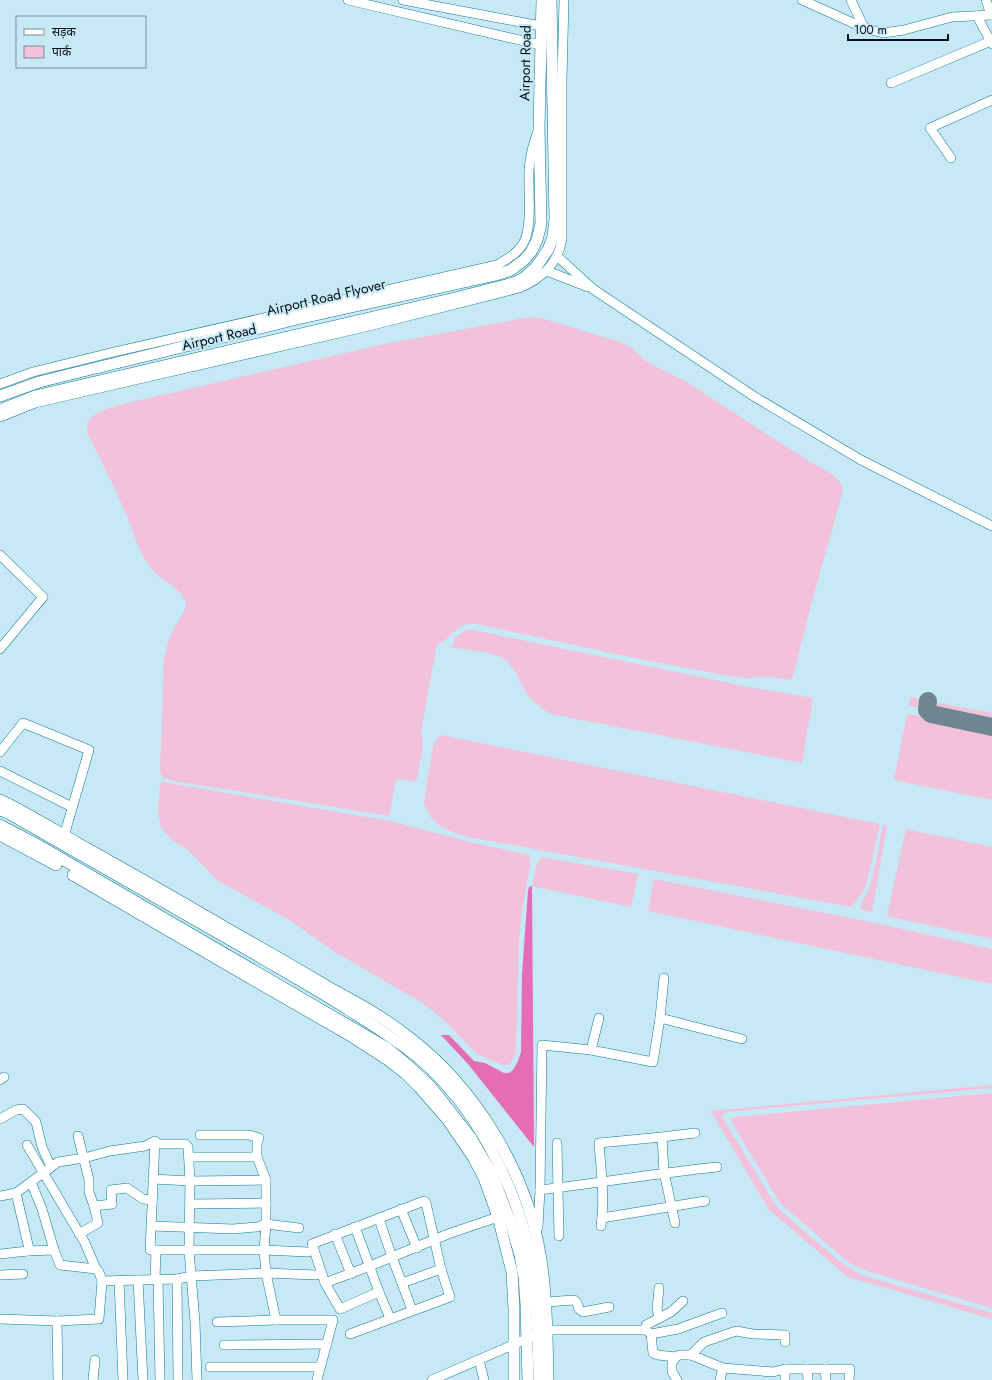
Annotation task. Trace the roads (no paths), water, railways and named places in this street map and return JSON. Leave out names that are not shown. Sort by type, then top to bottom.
[{"type":"main road","name":"Airport Road","points":[[539,127],[542,0]]},
{"type":"main road","name":"Airport Road","points":[[0,410],[34,396],[516,282],[536,267],[548,250],[553,237],[555,219],[552,0]]},
{"type":"main road","name":"Airport Road Flyover","points":[[0,396],[38,382],[297,319],[496,275],[510,270],[519,265],[531,252],[542,224],[539,127]]},
{"type":"main road","points":[[0,800],[61,837],[371,1011],[412,1039],[443,1067],[464,1090],[497,1139],[515,1172],[535,1233],[543,1273],[546,1302],[528,1380]]},
{"type":"main road","points":[[4,812],[61,837],[119,878],[304,982],[385,1032],[422,1061],[448,1086],[470,1115],[488,1145],[505,1178],[517,1209],[530,1252],[537,1306],[539,1380]]},
{"type":"main road","points":[[3,830],[238,972],[373,1049],[406,1074],[447,1119],[473,1157],[484,1178],[498,1217],[512,1272],[514,1380]]},
{"type":"main road","points":[[35,849],[387,1048],[426,1082],[472,1138],[492,1174],[501,1195],[520,1255],[526,1304],[538,1334],[548,1380]]},
{"type":"street","points":[[348,0],[541,45]]},
{"type":"street","points":[[403,0],[541,26]]},
{"type":"street","points":[[0,417],[35,403],[365,326],[519,288],[530,283],[547,271],[557,256],[562,234],[562,79],[564,0]]},
{"type":"street","points":[[802,0],[864,28],[883,33],[904,30],[952,17],[991,15],[986,0]]},
{"type":"street","points":[[851,0],[864,28]]},
{"type":"street","points":[[891,83],[991,43],[977,16]]},
{"type":"street","points":[[951,158],[930,128],[992,100]]},
{"type":"street","points":[[0,384],[33,372],[114,352],[497,265],[517,252],[524,242],[529,221],[529,170],[532,148],[539,127]]},
{"type":"street","points":[[557,256],[593,289],[755,397],[854,456],[992,526]]},
{"type":"street","points":[[547,271],[593,289]]},
{"type":"street","points":[[0,555],[43,597],[0,649]]},
{"type":"street","points":[[0,752],[23,723],[89,750],[72,807],[61,837]]},
{"type":"street","points":[[0,771],[72,807]]},
{"type":"street","points":[[535,1233],[538,1227],[540,1190],[542,1045],[592,1050],[653,1062],[660,1018],[664,978]]},
{"type":"street","points":[[592,1050],[599,1018]]},
{"type":"street","points":[[660,1018],[742,1039]]},
{"type":"street","points":[[0,1119],[16,1110],[23,1110],[36,1122],[42,1147],[51,1167]]},
{"type":"street","points":[[695,1133],[599,1143],[602,1222],[705,1201]]},
{"type":"street","points":[[200,1134],[249,1135],[259,1138],[256,1143],[257,1157],[266,1180],[266,1224],[264,1250],[266,1273],[276,1320]]},
{"type":"street","points":[[78,1136],[89,1180],[89,1192],[98,1223],[79,1234]]},
{"type":"street","points":[[662,1137],[664,1172],[673,1207],[675,1223]]},
{"type":"street","points":[[0,1196],[16,1192],[58,1162],[84,1158],[110,1151],[145,1146],[155,1141],[155,1144],[187,1145],[190,1180],[189,1250],[192,1276],[197,1380]]},
{"type":"street","points":[[558,1143],[558,1236]]},
{"type":"street","points":[[155,1144],[150,1250],[264,1250],[308,1252]]},
{"type":"street","points":[[0,1319],[57,1321],[99,1319],[102,1281],[99,1272],[96,1269],[79,1234],[27,1145]]},
{"type":"street","points":[[189,1157],[257,1157]]},
{"type":"street","points":[[540,1190],[601,1183],[664,1172],[717,1167]]},
{"type":"street","points":[[153,1179],[266,1180]]},
{"type":"street","points":[[31,1182],[42,1209],[60,1265],[96,1269]]},
{"type":"street","points":[[94,1206],[112,1204],[111,1190],[127,1188],[143,1199],[152,1200]]},
{"type":"street","points":[[16,1192],[29,1249],[28,1251]]},
{"type":"street","points":[[350,1334],[450,1296],[426,1203],[424,1201],[312,1244],[325,1283],[340,1309],[379,1292]]},
{"type":"street","points":[[190,1204],[266,1203]]},
{"type":"street","points":[[401,1209],[417,1248]]},
{"type":"street","points":[[325,1283],[498,1217]]},
{"type":"street","points":[[380,1219],[392,1257],[412,1310]]},
{"type":"street","points":[[152,1226],[233,1229],[257,1227],[266,1224],[299,1228]]},
{"type":"street","points":[[355,1227],[390,1318]]},
{"type":"street","points":[[336,1234],[351,1274]]},
{"type":"street","points":[[0,1254],[54,1250]]},
{"type":"street","points":[[156,1250],[160,1380]]},
{"type":"street","points":[[402,1284],[442,1269]]},
{"type":"street","points":[[102,1281],[176,1279],[192,1276],[266,1273],[316,1275]]},
{"type":"street","points":[[0,1275],[23,1274]]},
{"type":"street","points":[[176,1279],[178,1380]]},
{"type":"street","points":[[119,1280],[123,1380]]},
{"type":"street","points":[[138,1280],[143,1380]]},
{"type":"street","points":[[659,1288],[657,1310],[660,1318]]},
{"type":"street","points":[[546,1302],[574,1300],[579,1309],[583,1312],[609,1307]]},
{"type":"street","points":[[683,1301],[671,1312],[646,1325],[649,1332],[653,1353],[676,1357],[679,1355],[691,1355],[723,1368],[773,1372],[785,1369],[850,1369],[849,1380]]},
{"type":"street","points":[[432,1380],[538,1334],[649,1332],[678,1329],[722,1313]]},
{"type":"street","points":[[217,1322],[333,1320],[317,1380]]},
{"type":"street","points":[[57,1321],[58,1380]]},
{"type":"street","points":[[691,1355],[704,1342],[736,1330],[753,1334],[785,1335],[785,1342]]},
{"type":"street","points":[[224,1345],[327,1344]]},
{"type":"street","points":[[676,1357],[672,1363],[672,1372],[677,1380]]},
{"type":"street","points":[[93,1380],[95,1360]]},
{"type":"street","points":[[480,1360],[484,1380]]},
{"type":"street","points":[[210,1367],[320,1367]]},
{"type":"street","points":[[720,1380],[723,1368]]},
{"type":"street","points":[[785,1369],[785,1380]]},
{"type":"street","points":[[807,1369],[808,1380]]},
{"type":"street","points":[[825,1369],[826,1380]]}]
